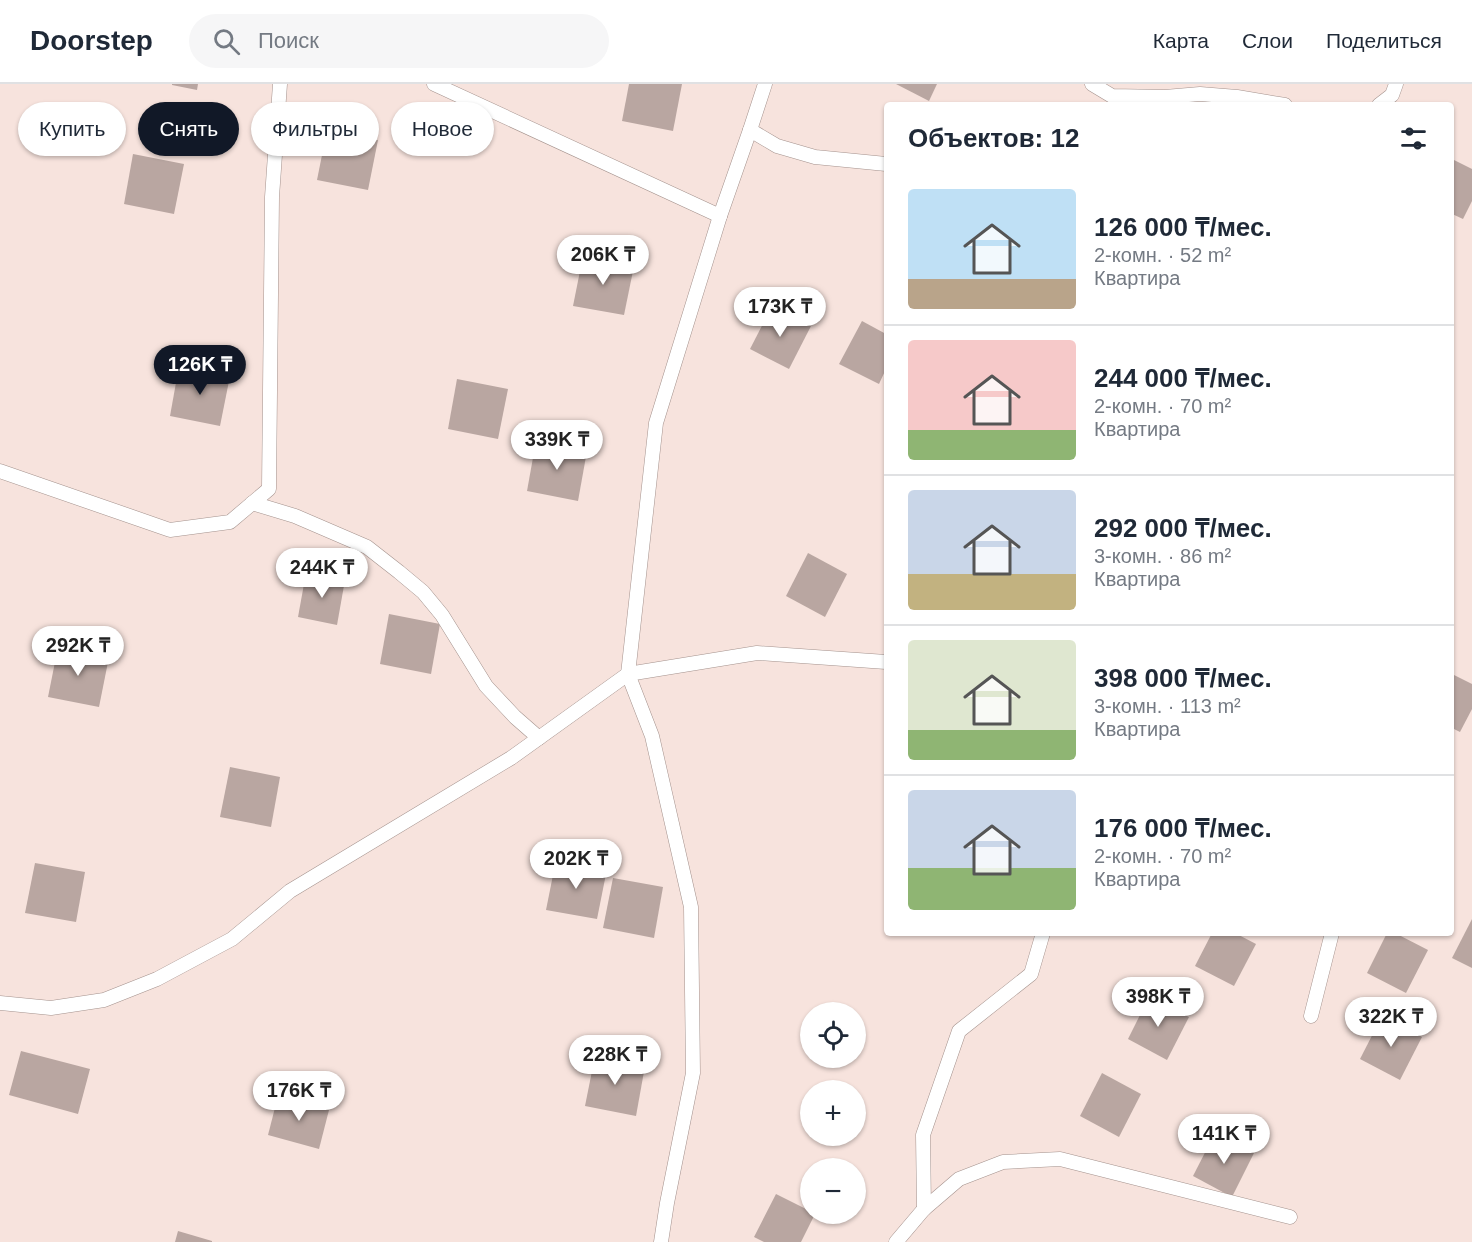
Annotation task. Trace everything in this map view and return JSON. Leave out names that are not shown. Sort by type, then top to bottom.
[{"type":"lane","points":[[0,471],[170,530],[230,522],[269,489],[272,197],[280,84]]},
{"type":"lane","points":[[434,84],[720,216]]},
{"type":"lane","points":[[661,1242],[693,1073],[691,907],[652,736],[628,674],[656,423],[720,216],[765,84]]},
{"type":"lane","points":[[1092,84],[1110,100],[1200,94],[1267,102]]},
{"type":"lane","points":[[1383,102],[1392,96],[1396,84]]},
{"type":"lane","points":[[750,130],[777,146],[815,157],[884,164]]},
{"type":"lane","points":[[252,503],[296,516],[368,548],[399,572],[423,592],[442,615],[486,686],[515,717],[539,738]]},
{"type":"lane","points":[[0,1003],[51,1008],[72,1005],[104,1000],[157,979],[232,939],[290,891],[511,758],[628,674],[757,652],[884,662]]},
{"type":"lane","points":[[924,1209],[923,1135],[959,1031],[1031,974],[1042,936]]},
{"type":"lane","points":[[1311,1016],[1331,936]]},
{"type":"lane","points":[[896,1242],[924,1209],[960,1179],[1004,1162],[1060,1159],[1290,1217]]},
{"type":"building","points":[[172,84],[198,84],[197,90]]},
{"type":"building","points":[[629,84],[682,84],[673,131],[622,121]]},
{"type":"building","points":[[896,84],[937,84],[929,101]]},
{"type":"building","points":[[133,154],[184,164],[174,214],[124,204]]},
{"type":"building","points":[[322,156],[375,156],[368,190],[317,180]]},
{"type":"building","points":[[1454,160],[1472,169],[1472,201],[1463,219],[1454,215]]},
{"type":"building","points":[[583,256],[634,266],[624,315],[573,306]]},
{"type":"building","points":[[772,306],[811,326],[789,369],[750,349]]},
{"type":"building","points":[[862,321],[884,333],[884,373],[879,384],[839,364]]},
{"type":"building","points":[[179,366],[230,376],[220,426],[170,416]]},
{"type":"building","points":[[457,379],[508,389],[498,439],[448,429]]},
{"type":"building","points":[[536,441],[587,451],[578,501],[527,491]]},
{"type":"building","points":[[808,553],[847,574],[825,617],[786,596]]},
{"type":"building","points":[[306,573],[345,580],[337,625],[298,617]]},
{"type":"building","points":[[389,614],[440,624],[431,674],[380,664]]},
{"type":"building","points":[[58,647],[109,657],[99,707],[48,697]]},
{"type":"building","points":[[1454,675],[1472,684],[1472,709],[1460,732],[1454,729]]},
{"type":"building","points":[[230,767],[280,777],[271,827],[220,817]]},
{"type":"building","points":[[556,860],[607,869],[597,919],[546,910]]},
{"type":"building","points":[[35,863],[85,872],[76,922],[25,913]]},
{"type":"building","points":[[613,878],[663,887],[654,938],[603,928]]},
{"type":"building","points":[[1472,919],[1472,968],[1452,958]]},
{"type":"building","points":[[1210,936],[1241,936],[1256,944],[1234,986],[1195,966]]},
{"type":"building","points":[[1386,936],[1401,936],[1428,950],[1406,993],[1367,973]]},
{"type":"building","points":[[1149,997],[1189,1017],[1167,1060],[1128,1039]]},
{"type":"building","points":[[1382,1016],[1422,1037],[1400,1080],[1360,1059]]},
{"type":"building","points":[[21,1051],[90,1069],[78,1114],[9,1095]]},
{"type":"building","points":[[595,1056],[645,1066],[636,1116],[585,1106]]},
{"type":"building","points":[[1102,1073],[1141,1094],[1119,1137],[1080,1116]]},
{"type":"building","points":[[278,1096],[329,1110],[319,1149],[268,1135]]},
{"type":"building","points":[[1215,1133],[1254,1153],[1232,1197],[1193,1176]]},
{"type":"building","points":[[776,1194],[800,1206],[800,1224],[810,1224],[801,1242],[764,1242],[754,1237]]},
{"type":"building","points":[[178,1231],[212,1241],[212,1242],[175,1242]]}]
